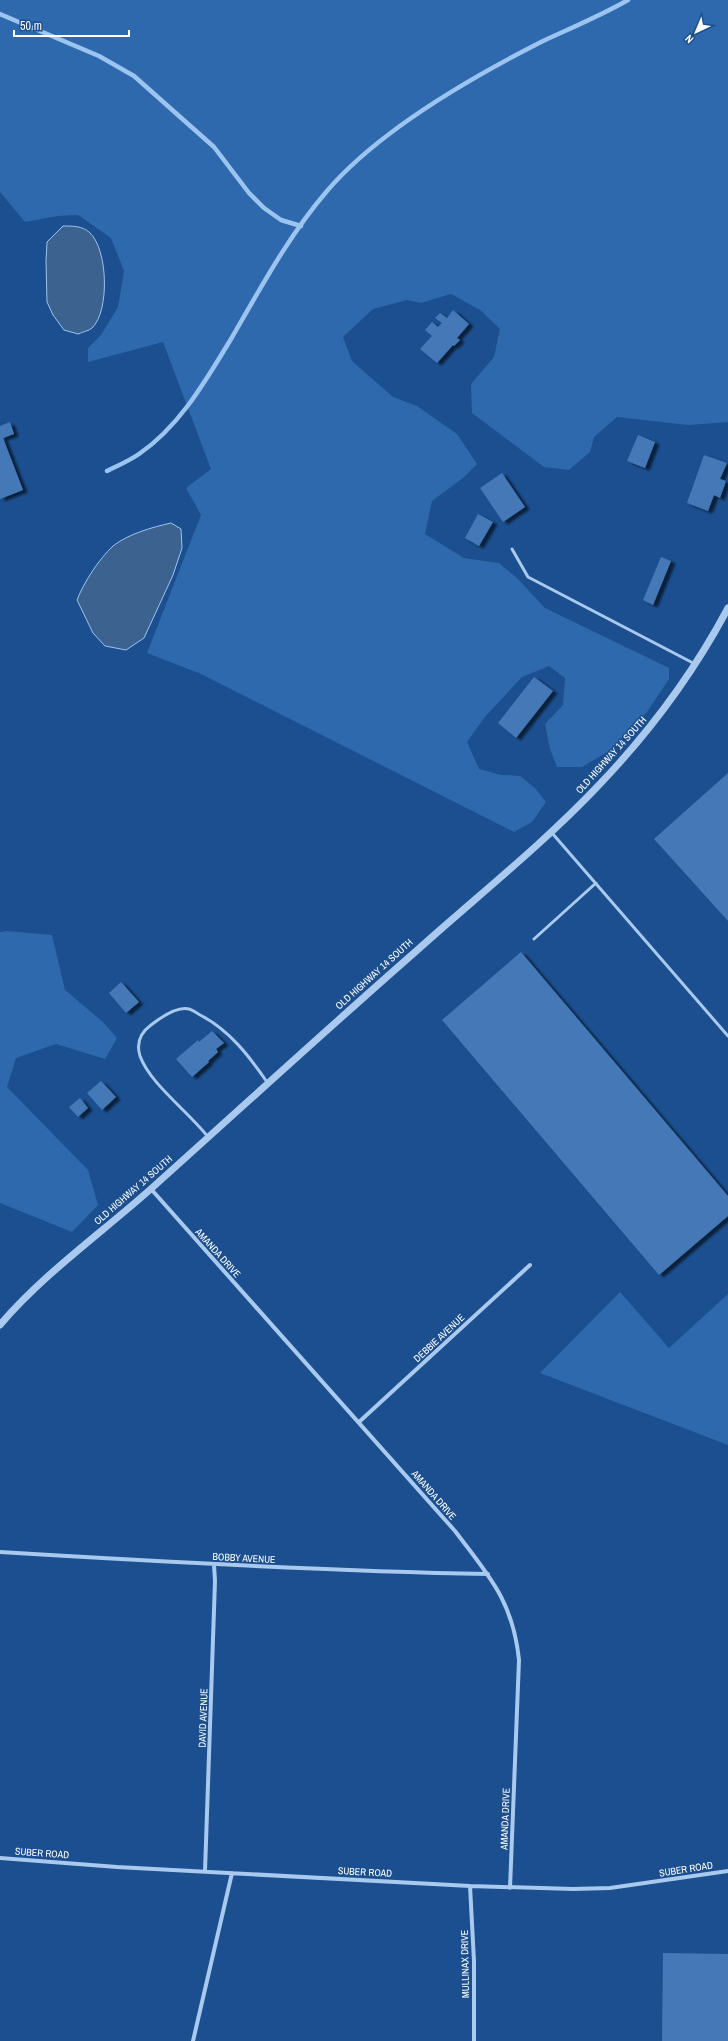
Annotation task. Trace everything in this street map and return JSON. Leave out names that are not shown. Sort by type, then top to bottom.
[{"type":"street","name":"OLD HIGHWAY 14 SOUTH","points":[[0,1325],[12,1310],[151,1189],[551,832],[597,787],[627,755],[660,715],[695,664],[728,608]]},
{"type":"street","name":"AMANDA DRIVE","points":[[151,1189],[455,1532],[488,1574],[506,1604],[515,1630],[519,1660],[510,1888]]},
{"type":"street","name":"DEBBIE AVENUE","points":[[359,1422],[530,1265]]},
{"type":"street","name":"BOBBY AVENUE","points":[[0,1552],[214,1565],[388,1572],[488,1574]]},
{"type":"street","name":"DAVID AVENUE","points":[[205,1871],[215,1589],[214,1565]]},
{"type":"street","name":"SUBER ROAD","points":[[0,1858],[232,1873],[510,1888],[610,1888],[728,1870]]},
{"type":"street","points":[[193,2041],[232,1873]]},
{"type":"street","name":"MULLINAX DRIVE","points":[[470,1886],[474,1961],[474,2041]]},
{"type":"lane","points":[[512,549],[528,577],[695,664]]},
{"type":"lane","points":[[551,832],[728,1036]]},
{"type":"lane","points":[[534,939],[596,883]]},
{"type":"lane","points":[[208,1138],[197,1123],[155,1080],[140,1056],[138,1040],[143,1031],[156,1021],[174,1011],[188,1009],[225,1030],[241,1047],[268,1083]]},
{"type":"shaded area","points":[[0,0],[728,0],[728,422],[688,425],[617,417],[594,437],[590,452],[569,470],[544,467],[472,413],[471,384],[494,357],[500,329],[480,310],[451,294],[421,303],[407,300],[373,309],[343,337],[352,361],[393,397],[417,406],[457,434],[477,464],[463,478],[432,501],[425,534],[464,558],[499,563],[517,578],[545,608],[669,668],[669,679],[647,712],[609,751],[582,767],[557,767],[550,749],[545,724],[563,705],[565,678],[549,666],[522,677],[484,718],[467,742],[479,769],[501,775],[520,776],[535,788],[546,802],[532,822],[514,832],[201,674],[147,653],[201,515],[186,488],[211,469],[163,342],[88,362],[88,348],[101,335],[118,307],[124,271],[111,238],[78,215],[57,216],[25,222],[0,192]]},
{"type":"shaded area","points":[[63,226],[80,227],[89,232],[100,251],[103,265],[104,294],[98,320],[91,329],[78,334],[64,330],[53,315],[47,302],[47,242]]},
{"type":"shaded area","points":[[171,523],[181,529],[182,548],[173,575],[144,638],[126,650],[105,646],[93,633],[77,600],[92,571],[108,551],[119,542],[149,529]]},
{"type":"shaded area","points":[[7,931],[52,935],[65,990],[103,1022],[117,1038],[105,1059],[56,1044],[16,1058],[7,1087],[88,1170],[98,1205],[72,1232],[0,1203],[0,932]]},
{"type":"shaded area","points":[[620,1292],[669,1348],[728,1294],[728,1445],[540,1373]]},
{"type":"building","points":[[453,310],[469,324],[457,338],[460,340],[454,346],[453,345],[437,363],[420,349],[432,336],[425,330],[432,322],[438,327],[442,323],[435,318],[440,313],[447,318]]},
{"type":"building","points":[[10,422],[14,434],[3,438],[23,490],[0,499],[0,426]]},
{"type":"building","points":[[638,435],[655,442],[645,468],[627,461]]},
{"type":"building","points":[[704,455],[727,463],[720,479],[726,481],[720,498],[714,495],[708,511],[687,503]]},
{"type":"building","points":[[502,473],[525,507],[503,522],[480,488]]},
{"type":"building","points":[[478,514],[493,522],[479,546],[465,538]]},
{"type":"building","points":[[661,557],[671,561],[653,605],[643,600]]},
{"type":"building","points":[[534,677],[553,691],[516,738],[498,723]]},
{"type":"building","points":[[728,773],[728,921],[654,839]]},
{"type":"building","points":[[521,952],[728,1196],[728,1216],[659,1275],[442,1020]]},
{"type":"building","points":[[121,982],[139,1002],[126,1013],[109,993]]},
{"type":"building","points":[[212,1031],[224,1043],[216,1049],[218,1052],[208,1061],[209,1062],[192,1077],[176,1059],[198,1040],[199,1042]]},
{"type":"building","points":[[101,1081],[116,1097],[102,1110],[87,1093]]},
{"type":"building","points":[[80,1098],[88,1108],[78,1117],[69,1107]]},
{"type":"building","points":[[663,1953],[728,1954],[728,2041],[662,2041]]},
{"type":"waterway","points":[[107,471],[139,454],[154,443],[180,416],[202,386],[264,282],[300,226],[327,191],[348,169],[399,126],[457,88],[515,55],[596,17],[628,0]]},
{"type":"waterway","points":[[0,14],[99,56],[134,76],[214,147],[249,193],[264,208],[281,220],[301,226]]}]
